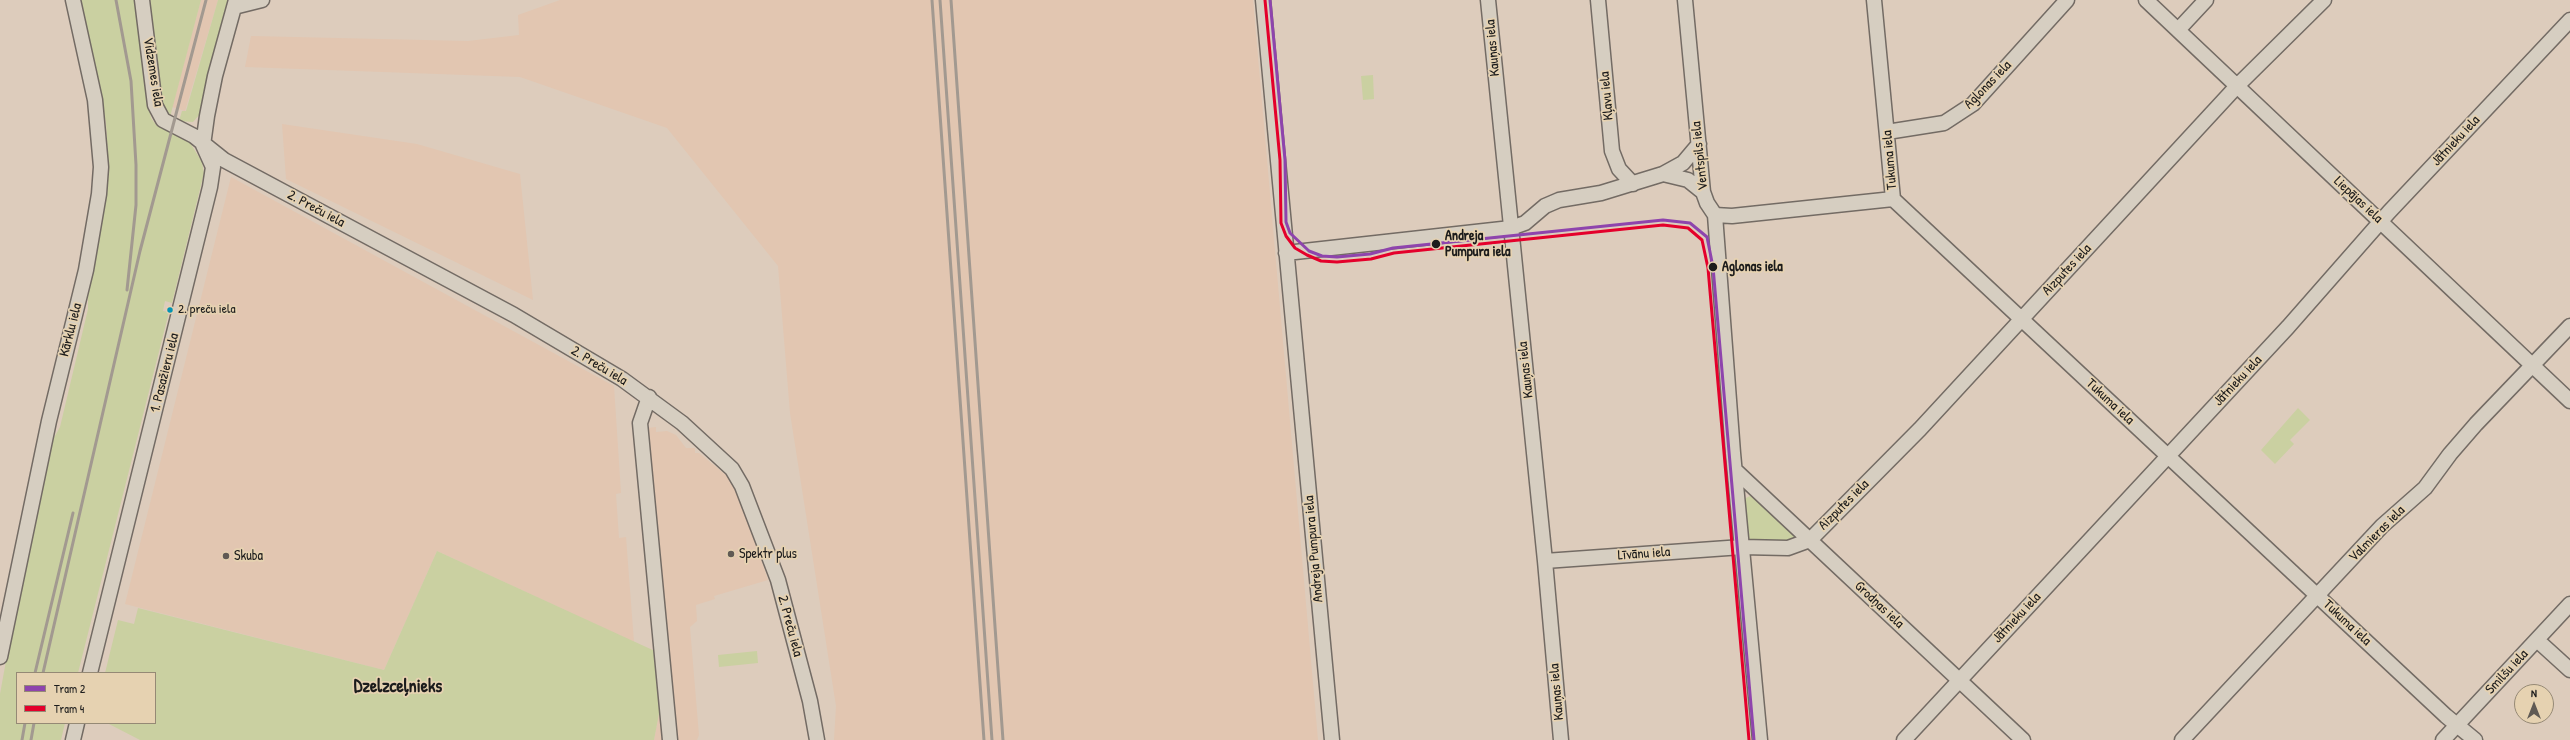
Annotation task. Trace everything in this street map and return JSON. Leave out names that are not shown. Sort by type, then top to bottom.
[{"type":"street","name":"Kārklu iela","points":[[0,657],[49,421],[86,270],[99,194],[101,167],[95,100],[74,0]]},
{"type":"street","name":"Vidzemes iela","points":[[142,0],[158,112],[163,120],[194,136],[203,145]]},
{"type":"street","points":[[203,145],[215,76],[235,4],[262,0]]},
{"type":"street","name":"Andreja Pumpura iela","points":[[1263,0],[1332,740]]},
{"type":"street","name":"Kauņas iela","points":[[1488,0],[1545,561],[1561,740]]},
{"type":"street","name":"Kļavu iela","points":[[1598,0],[1612,151],[1619,169],[1634,184]]},
{"type":"street","name":"Ventspils iela","points":[[1685,0],[1703,192],[1707,203],[1715,215],[1735,470],[1760,740]]},
{"type":"street","name":"Tukuma iela","points":[[1874,0],[1893,199],[2317,596],[2475,740]]},
{"type":"street","name":"Aglonas iela","points":[[1887,132],[1944,123],[1973,104],[2067,0]]},
{"type":"street","name":"Liepājas iela","points":[[2146,0],[2570,401]]},
{"type":"street","points":[[2178,30],[2206,0]]},
{"type":"street","name":"Aizputes iela","points":[[1810,540],[1920,429],[2237,86],[2324,0]]},
{"type":"street","name":"Jātnieku iela","points":[[1904,740],[2288,327],[2381,221],[2570,20]]},
{"type":"street","points":[[1286,253],[1511,228],[1526,223],[1546,206],[1559,200],[1601,193],[1663,174],[1683,164],[1699,144]]},
{"type":"street","name":"2. Preču iela","points":[[203,145],[224,160],[514,315],[622,379],[682,423],[732,469],[742,486],[778,580],[810,701],[817,740]]},
{"type":"street","name":"1. Pasažieru iela","points":[[90,672],[210,187],[213,167],[203,145]]},
{"type":"street","points":[[1663,174],[1688,180],[1703,192]]},
{"type":"street","points":[[1715,215],[1732,216],[1893,199]]},
{"type":"street","name":"Valmieras iela","points":[[2182,740],[2382,526],[2425,488],[2455,448],[2570,326]]},
{"type":"street","points":[[649,398],[640,423],[670,740]]},
{"type":"street","name":"Grodņas iela","points":[[1735,470],[1960,680],[2022,740]]},
{"type":"street","name":"Līvānu iela","points":[[1545,561],[1742,546],[1788,548],[1810,540]]},
{"type":"street","name":"Smilšu iela","points":[[2443,740],[2570,604]]},
{"type":"street","points":[[2537,640],[2570,670]]},
{"type":"street","points":[[73,740],[77,724]]},
{"type":"shaded area","points":[[201,0],[218,0],[185,111],[172,107]]},
{"type":"shaded area","points":[[560,0],[1253,0],[1318,740],[834,740],[836,706],[790,413],[778,266],[667,128],[520,77],[245,67],[251,36],[468,41],[519,35],[518,15]]},
{"type":"shaded area","points":[[282,124],[417,144],[520,174],[533,300],[286,179]]},
{"type":"shaded area","points":[[231,177],[614,386],[621,493],[616,494],[619,538],[626,537],[634,642],[437,551],[384,670],[125,604]]},
{"type":"shaded area","points":[[656,427],[656,432],[667,431],[676,435],[686,448],[695,448],[695,453],[699,453],[726,475],[741,499],[768,580],[714,596],[715,599],[696,605],[697,621],[690,627],[699,735],[697,740],[654,740],[662,698],[638,429]]},
{"type":"green space","points":[[81,0],[134,0],[151,118],[157,126],[189,141],[202,162],[204,173],[172,303],[165,301],[163,311],[169,312],[78,672],[16,672],[16,724],[65,724],[61,740],[0,740],[0,694],[15,611],[51,443],[60,427],[88,309],[88,288],[109,172],[106,123]]},
{"type":"green space","points":[[150,0],[201,0],[170,117],[165,114],[160,94]]},
{"type":"green space","points":[[218,0],[230,0],[200,114],[193,122],[179,121],[182,111],[186,111]]},
{"type":"green space","points":[[1373,75],[1374,99],[1363,100],[1361,76]]},
{"type":"green space","points":[[2298,408],[2310,420],[2290,440],[2294,444],[2275,464],[2261,450]]},
{"type":"green space","points":[[1752,495],[1757,497],[1797,537],[1793,542],[1752,542],[1748,538],[1744,506],[1746,498]]},
{"type":"green space","points":[[437,551],[657,652],[662,698],[654,740],[140,740],[109,724],[156,724],[156,672],[105,672],[118,620],[134,624],[138,608],[384,670]]},
{"type":"green space","points":[[757,651],[758,663],[719,667],[718,655]]},
{"type":"railway","points":[[116,0],[131,81],[136,165],[136,205],[127,290]]},
{"type":"railway","points":[[43,672],[140,251],[206,0]]},
{"type":"railway","points":[[932,0],[984,740]]},
{"type":"railway","points":[[940,0],[992,740]]},
{"type":"railway","points":[[951,0],[1003,740]]},
{"type":"railway","points":[[35,672],[73,513]]},
{"type":"railway","points":[[22,740],[25,724]]},
{"type":"railway","points":[[31,740],[34,724]]},
{"type":"tram line","name":"4","points":[[1265,0],[1280,160],[1281,223],[1286,236],[1295,248],[1307,255],[1321,261],[1337,262],[1371,259],[1394,253],[1663,225],[1688,228],[1702,240],[1708,268],[1749,740]]},
{"type":"tram line","name":"2","points":[[1270,0],[1285,160],[1286,222],[1290,233],[1309,251],[1322,256],[1337,257],[1370,254],[1393,248],[1663,220],[1690,223],[1707,237],[1713,267],[1754,740]]},
{"type":"place","name":"Andreja Pumpura iela","points":[[1436,244]]},
{"type":"place","name":"Aglonas iela","points":[[1713,267]]},
{"type":"place","name":"2. preču iela","points":[[170,310]]},
{"type":"place","name":"Spektr plus","points":[[731,554]]},
{"type":"place","name":"Skuba","points":[[226,556]]},
{"type":"district","name":"Dzelzceļnieks","points":[[398,687]]}]
